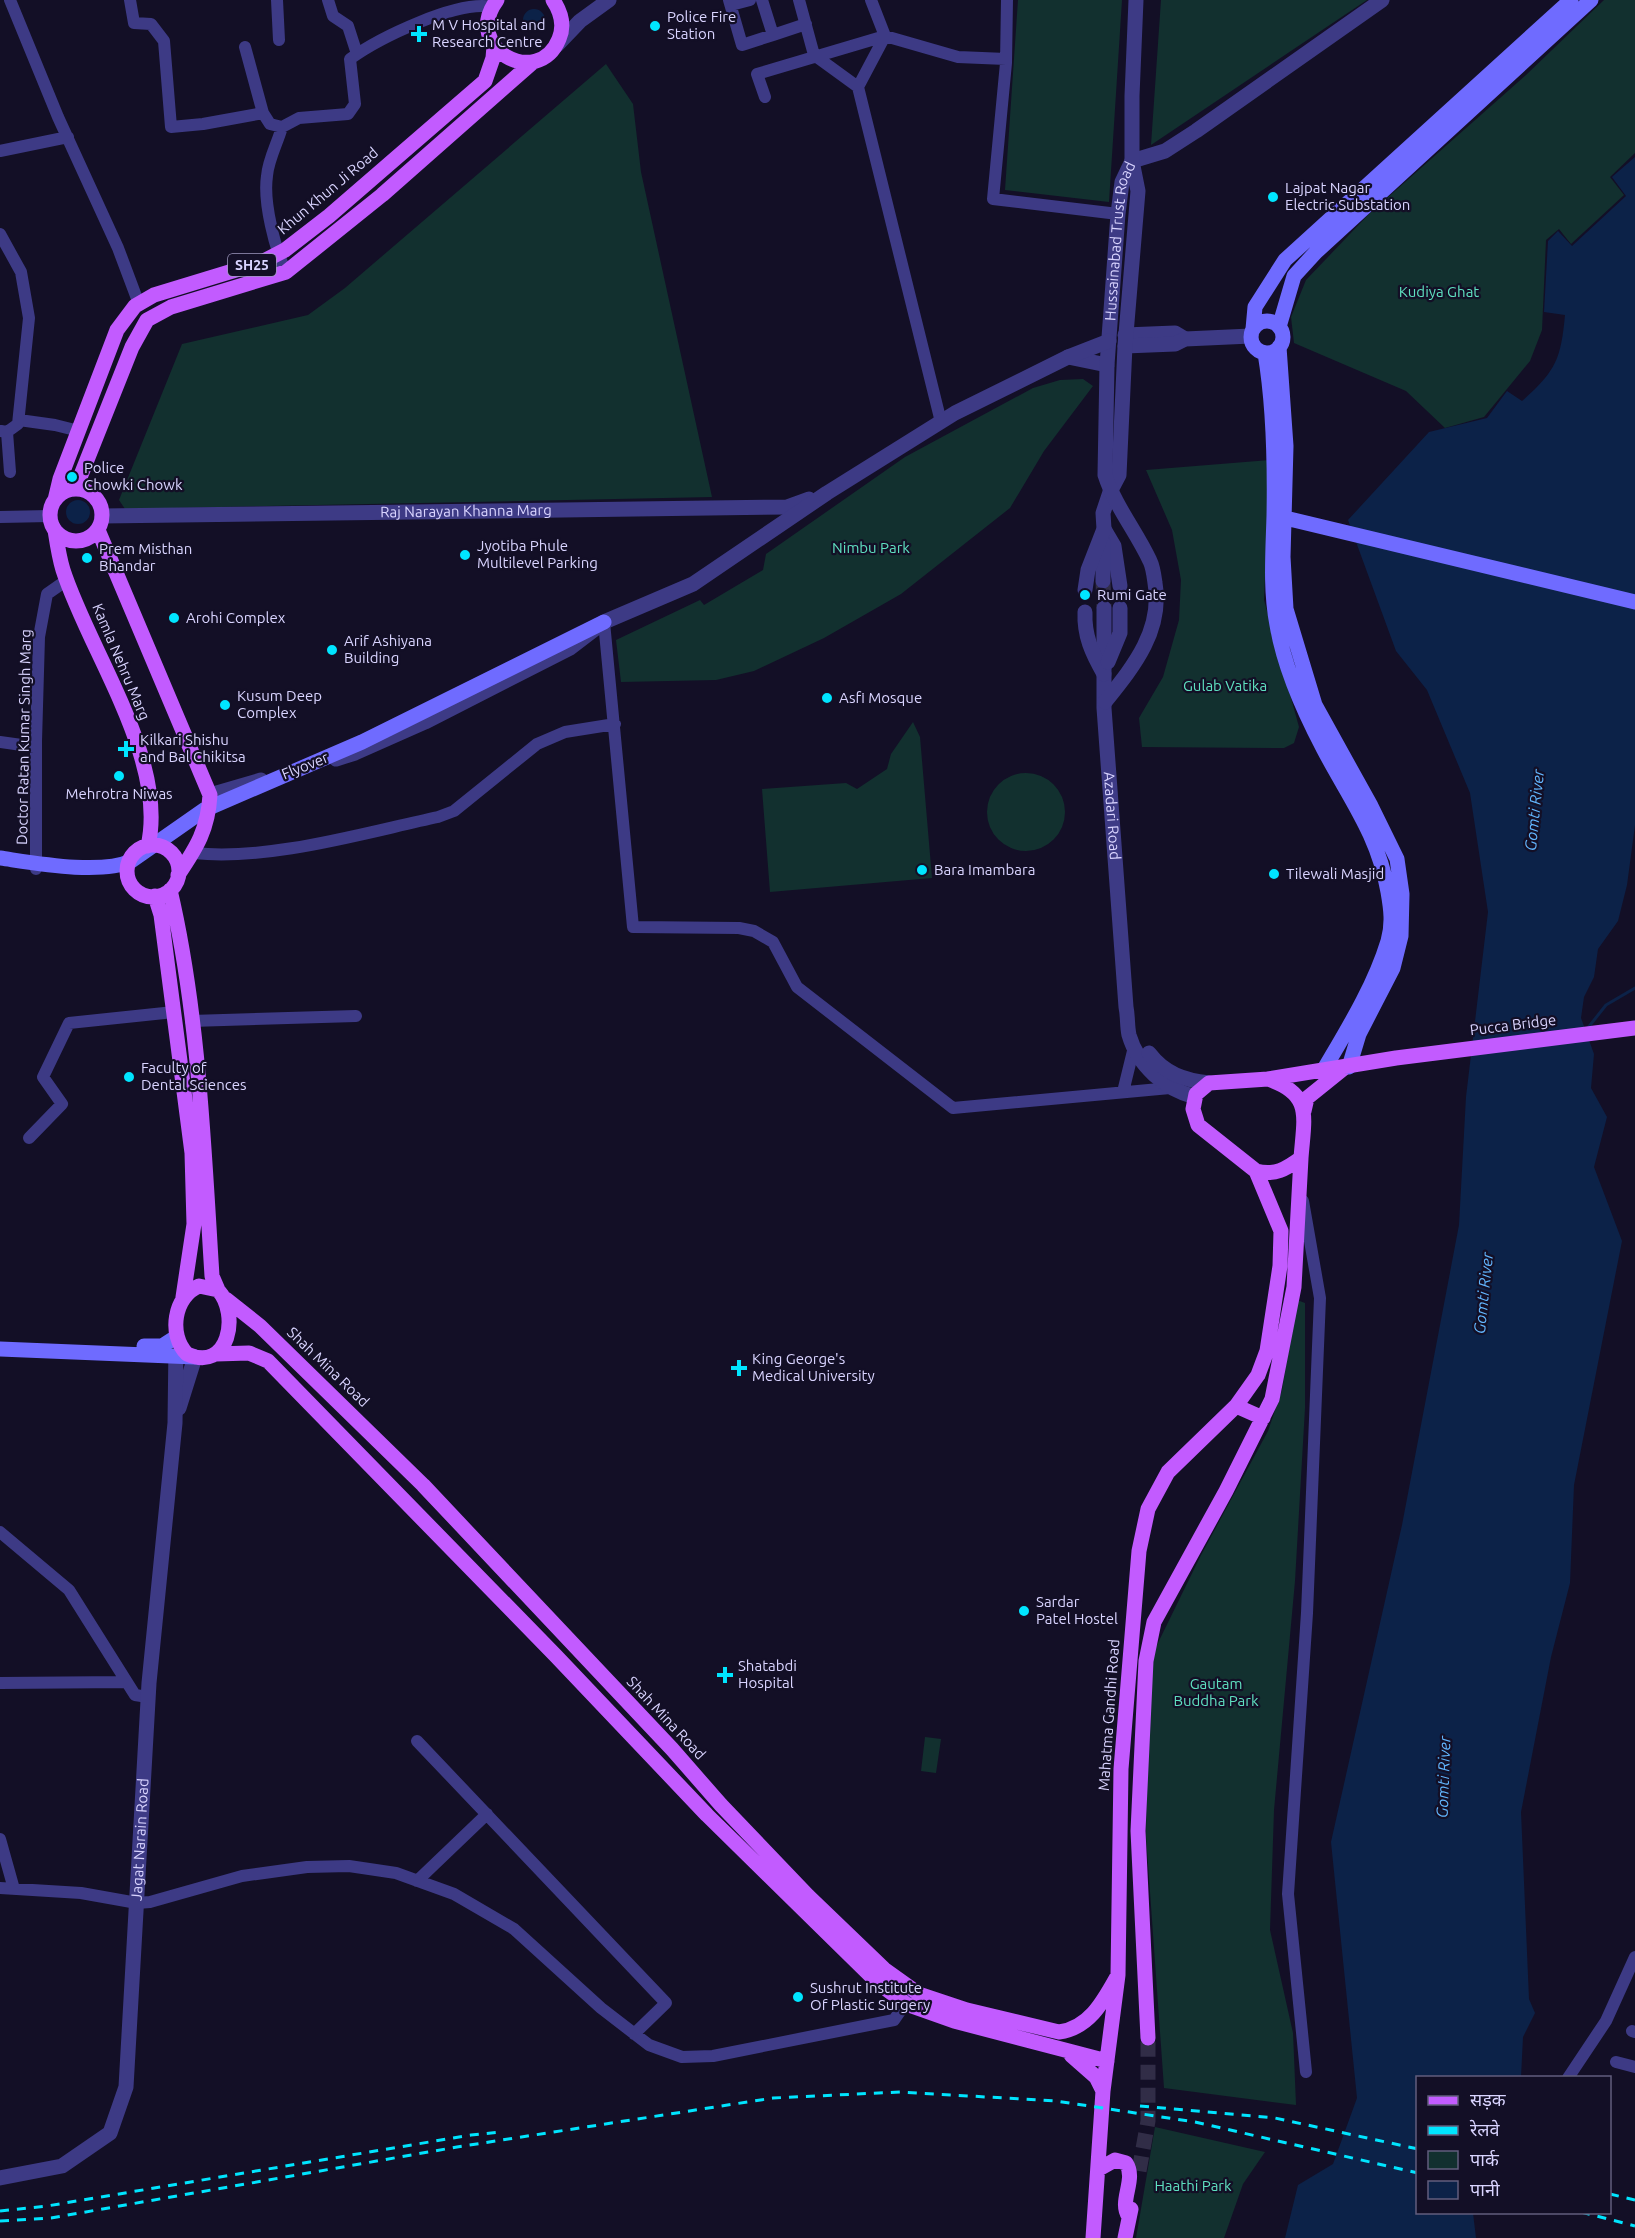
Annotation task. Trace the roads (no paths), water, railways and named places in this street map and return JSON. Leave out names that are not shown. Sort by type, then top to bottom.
[{"type":"main road","points":[[553,0],[562,21],[557,45]]},
{"type":"main road","points":[[1272,350],[1255,348],[1252,332],[1255,307],[1285,260],[1571,0]]},
{"type":"main road","points":[[1148,2038],[1137,1831],[1146,1661],[1154,1622],[1263,1418],[1279,1374],[1294,1287],[1304,1112],[1307,1098],[1347,1067],[1359,1034],[1393,968],[1401,936],[1402,894],[1397,859],[1371,806],[1297,695],[1277,627],[1272,558],[1280,516],[1272,396],[1272,350],[1283,337],[1279,327],[1294,276],[1316,252],[1591,0]]},
{"type":"main road","name":"SH25","points":[[494,4],[488,27],[494,46]]},
{"type":"main road","name":"SH25","points":[[81,489],[79,480],[132,347],[147,320],[171,307],[286,272],[382,195],[533,62],[557,45]]},
{"type":"main road","points":[[494,46],[511,60],[533,62]]},
{"type":"main road","name":"Khun Khun Ji Road","points":[[55,500],[117,330],[139,304],[154,295],[262,262],[278,254],[329,216],[484,81],[493,58],[494,46]]},
{"type":"main road","points":[[370,181],[382,195]]},
{"type":"main road","points":[[1252,332],[1266,321],[1279,327]]},
{"type":"main road","points":[[55,500],[62,493],[81,489],[91,494],[99,502],[100,523],[210,795],[209,819],[194,853],[170,890],[155,896],[138,892],[127,876],[131,856]]},
{"type":"main road","name":"SH25","points":[[53,523],[55,500]]},
{"type":"main road","points":[[1280,516],[1635,602]]},
{"type":"main road","points":[[53,523],[62,536],[76,541],[91,537],[100,523]]},
{"type":"main road","name":"Kamla Nehru Marg","points":[[53,523],[66,580],[144,762],[152,831],[148,846]]},
{"type":"main road","name":"Flyover","points":[[0,856],[49,864],[118,867],[131,861],[204,810],[362,742],[604,622]]},
{"type":"main road","points":[[1323,1071],[1369,987],[1388,940],[1392,916],[1384,871],[1374,839],[1333,752]]},
{"type":"main road","points":[[0,865],[117,861],[148,846],[167,850],[175,859],[178,875]]},
{"type":"main road","points":[[0,856],[127,876]]},
{"type":"main road","points":[[170,890],[181,937],[191,1021],[193,1107],[194,1224],[183,1297],[179,1305],[176,1337],[180,1347],[195,1358]]},
{"type":"main road","points":[[0,1348],[206,1358],[216,1354],[226,1340],[229,1307],[212,1276],[193,1107],[174,1012],[161,915],[155,896]]},
{"type":"main road","name":"Pucca Bridge","points":[[1268,1079],[1396,1058],[1635,1028]]},
{"type":"main road","points":[[1301,1158],[1283,1170],[1265,1173],[1256,1171],[1198,1125],[1193,1117],[1196,1097],[1209,1083],[1268,1079],[1286,1085],[1294,1092],[1300,1098],[1304,1112]]},
{"type":"main road","name":"Mahatma Gandhi Road","points":[[1093,2238],[1103,2091],[1118,1975],[1121,1769],[1139,1551],[1148,1509],[1168,1472],[1236,1406],[1258,1375],[1267,1351],[1280,1266],[1281,1231],[1256,1171]]},
{"type":"main road","points":[[183,1297],[199,1286],[222,1294]]},
{"type":"main road","name":"Shah Mina Road","points":[[222,1294],[260,1326],[370,1434],[501,1569],[808,1896],[884,1969],[909,1998],[1059,2032],[1071,2030],[1091,2016],[1101,2005],[1118,1975]]},
{"type":"main road","points":[[87,1351],[106,1346],[162,1346],[176,1337]]},
{"type":"main road","name":"Shah Mina Road","points":[[216,1354],[249,1353],[268,1361],[556,1656],[707,1815],[869,1975],[909,1998],[1066,2051],[1107,2061]]},
{"type":"main road","points":[[1236,1406],[1263,1418]]},
{"type":"main road","points":[[355,1450],[370,1434]]},
{"type":"main road","points":[[486,1584],[501,1569]]},
{"type":"main road","points":[[1133,1620],[1154,1622]]},
{"type":"main road","points":[[556,1656],[570,1642]]},
{"type":"main road","points":[[664,1768],[677,1755]]},
{"type":"main road","points":[[1066,2051],[1096,2077],[1103,2091]]},
{"type":"main road","points":[[1099,2169],[1115,2160],[1126,2163],[1129,2167],[1125,2208],[1129,2217]]},
{"type":"main road","points":[[1125,2238],[1139,2171]]},
{"type":"street","points":[[10,0],[118,248],[139,304]]},
{"type":"street","points":[[130,0],[134,23],[152,24],[164,41],[171,127],[203,124],[263,113]]},
{"type":"street","points":[[277,0],[279,40]]},
{"type":"street","points":[[328,0],[333,16],[348,26],[357,54]]},
{"type":"street","points":[[557,45],[580,21],[609,0]]},
{"type":"street","points":[[750,0],[730,3],[742,45],[806,24]]},
{"type":"street","points":[[762,0],[773,35]]},
{"type":"street","points":[[799,0],[814,55],[858,87],[941,422]]},
{"type":"street","points":[[858,87],[885,36],[871,0]]},
{"type":"street","points":[[1007,0],[1006,59],[993,199],[1118,214]]},
{"type":"street","name":"Hussainabad Trust Road","points":[[1110,492],[1105,475],[1107,365],[1118,214],[1122,182],[1132,161],[1136,0]]},
{"type":"street","points":[[1103,581],[1104,513],[1110,492],[1119,475],[1125,340],[1138,191],[1132,161],[1165,151],[1382,0]]},
{"type":"street","points":[[245,47],[263,113],[270,124],[282,127],[299,118],[348,114],[355,104],[350,59],[376,40],[428,17],[475,3],[494,4]]},
{"type":"street","points":[[765,97],[757,74],[814,55],[885,36],[958,57],[1006,59]]},
{"type":"street","points":[[282,127],[267,176],[272,228],[278,254],[286,272]]},
{"type":"street","points":[[0,151],[68,137]]},
{"type":"street","points":[[0,234],[21,272],[29,318],[19,420],[18,424],[3,431],[10,472]]},
{"type":"street","points":[[1125,340],[1175,344],[1185,339],[1252,332]]},
{"type":"street","points":[[210,795],[355,753],[424,722],[570,648],[604,622],[693,584],[827,493],[941,422],[1068,357],[1109,341]]},
{"type":"street","points":[[1068,357],[1107,365]]},
{"type":"street","points":[[19,420],[55,425],[78,432]]},
{"type":"street","points":[[1105,702],[1142,653],[1153,631],[1157,593],[1151,562],[1110,492]]},
{"type":"street","name":"Raj Narayan Khanna Marg","points":[[100,523],[787,507],[827,493]]},
{"type":"street","points":[[0,517],[53,523]]},
{"type":"street","points":[[1104,530],[1114,546],[1120,586]]},
{"type":"street","points":[[1085,590],[1088,570],[1104,530]]},
{"type":"street","name":"Doctor Ratan Kumar Singh Marg","points":[[36,863],[39,638],[46,594],[66,580]]},
{"type":"street","points":[[1104,674],[1120,633],[1112,608]]},
{"type":"street","name":"Azadari Road","points":[[1085,612],[1085,628],[1090,648],[1104,674],[1125,1007],[1130,1023],[1128,1031],[1134,1047]]},
{"type":"street","points":[[604,622],[633,927],[739,928],[754,931],[773,942],[797,987],[953,1108],[1170,1088]]},
{"type":"street","points":[[194,853],[225,856],[314,843],[438,817],[454,811],[537,744],[565,732],[615,724]]},
{"type":"street","points":[[0,742],[36,747]]},
{"type":"street","points":[[29,1138],[62,1104],[44,1077],[69,1023],[174,1012]]},
{"type":"street","points":[[191,1021],[356,1016]]},
{"type":"street","points":[[1130,1023],[1162,1068],[1180,1078],[1209,1083]]},
{"type":"street","points":[[1123,1092],[1134,1047]]},
{"type":"street","points":[[1134,1047],[1155,1076],[1170,1088],[1196,1097]]},
{"type":"street","points":[[1300,1188],[1320,1298],[1306,1613],[1288,1894],[1306,2072]]},
{"type":"street","name":"Jagat Narain Road","points":[[0,2178],[62,2166],[110,2133],[126,2086],[148,1697],[175,1423],[176,1337]]},
{"type":"street","name":"Jagat Narain Road","points":[[175,1423],[195,1358]]},
{"type":"street","points":[[0,1532],[69,1590],[135,1695],[148,1697]]},
{"type":"street","points":[[0,1683],[127,1682]]},
{"type":"street","points":[[417,1741],[666,2003],[634,2034]]},
{"type":"street","points":[[417,1881],[487,1814]]},
{"type":"street","points":[[0,1839],[14,1889]]},
{"type":"street","points":[[0,1888],[81,1893],[137,1903],[150,1902],[242,1876],[307,1867],[349,1866],[396,1874],[454,1894],[514,1929],[601,2008],[634,2034],[649,2045],[682,2057],[713,2056],[894,2020],[909,1998]]},
{"type":"street","points":[[1569,2076],[1606,2020],[1635,1957]]},
{"type":"street","points":[[1616,2062],[1635,2067]]},
{"type":"water","points":[[534,9],[542,12],[545,20],[542,28],[534,31],[526,28],[523,20],[526,12]]},
{"type":"water","name":"Gomti River","points":[[1635,157],[1635,825],[1627,885],[1618,921],[1598,949],[1594,977],[1584,997],[1581,1018],[1594,1054],[1591,1088],[1607,1117],[1594,1167],[1622,1241],[1574,1485],[1570,1583],[1551,1657],[1521,1812],[1529,1999],[1535,2013],[1523,2037],[1521,2076],[1416,2076],[1416,2214],[1473,2214],[1476,2238],[1285,2238],[1298,2185],[1333,2164],[1357,2098],[1331,1842],[1402,1525],[1459,1225],[1466,1097],[1488,912],[1470,793],[1427,690],[1396,651],[1348,520],[1429,432],[1487,418],[1507,391],[1522,401],[1549,372],[1559,354],[1565,315],[1544,312],[1548,241],[1558,231],[1572,246],[1626,196],[1612,177]]},
{"type":"water","points":[[78,500],[87,503],[90,512],[87,521],[78,524],[69,521],[66,512],[69,503]]},
{"type":"waterway","points":[[1587,1029],[1606,1005],[1635,988]]},
{"type":"tunnel","points":[[1103,581],[1104,608]]},
{"type":"tunnel","points":[[1139,2171],[1148,2121],[1148,2038]]},
{"type":"railway","points":[[0,2221],[51,2218],[457,2147],[773,2098],[900,2092],[1056,2101],[1195,2122],[1416,2173]]},
{"type":"railway","points":[[1140,2106],[1275,2118],[1416,2149]]},
{"type":"railway","points":[[0,2211],[47,2206],[471,2135],[502,2132]]},
{"type":"railway","points":[[1611,2194],[1635,2200]]},
{"type":"railway","points":[[1589,2214],[1635,2226]]},
{"type":"place","name":"Police Fire Station","points":[[655,26]]},
{"type":"place","name":"M V Hospital and Research Centre","points":[[419,34]]},
{"type":"place","name":"Lajpat Nagar Electric Substation","points":[[1273,197]]},
{"type":"place","name":"Police Chowki Chowk","points":[[72,477]]},
{"type":"place","name":"Jyotiba Phule Multilevel Parking","points":[[465,555]]},
{"type":"place","name":"Prem Misthan Bhandar","points":[[87,558]]},
{"type":"place","name":"Rumi Gate","points":[[1085,595]]},
{"type":"place","name":"Arohi Complex","points":[[174,618]]},
{"type":"place","name":"Arif Ashiyana Building","points":[[332,650]]},
{"type":"place","name":"Asfi Mosque","points":[[827,698]]},
{"type":"place","name":"Kusum Deep Complex","points":[[225,705]]},
{"type":"place","name":"Kilkari Shishu and Bal Chikitsa","points":[[126,749]]},
{"type":"place","name":"Mehrotra Niwas","points":[[119,776]]},
{"type":"place","name":"Bara Imambara","points":[[922,870]]},
{"type":"place","name":"Tilewali Masjid","points":[[1274,874]]},
{"type":"place","name":"Faculty of Dental Sciences","points":[[129,1077]]},
{"type":"place","name":"King George's Medical University","points":[[739,1368]]},
{"type":"place","name":"Sardar Patel Hostel","points":[[1024,1611]]},
{"type":"place","name":"Shatabdi Hospital","points":[[725,1675]]},
{"type":"place","name":"Sushrut Institute Of Plastic Surgery","points":[[798,1997]]},
{"type":"park label","name":"Kudiya Ghat","points":[[1439,292]]},
{"type":"park label","name":"Nimbu Park","points":[[871,548]]},
{"type":"park label","name":"Gulab Vatika","points":[[1225,686]]},
{"type":"park label","name":"Gautam Buddha Park","points":[[1216,1692]]},
{"type":"park label","name":"Haathi Park","points":[[1193,2186]]}]
